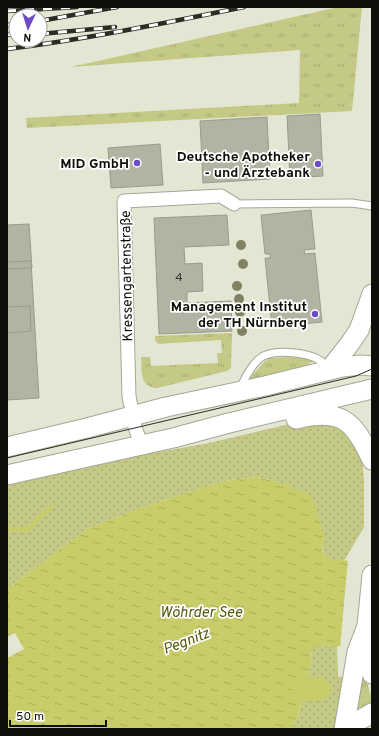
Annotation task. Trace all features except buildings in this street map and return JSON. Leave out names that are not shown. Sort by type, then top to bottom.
[{"type":"main road","points":[[330,369],[359,330],[372,294]]},
{"type":"main road","points":[[7,446],[87,428],[166,407],[294,380],[330,369],[355,365],[372,366]]},
{"type":"main road","points":[[7,475],[173,438],[372,389]]},
{"type":"main road","points":[[229,423],[269,426],[316,415],[335,417],[350,424],[356,430],[372,460]]},
{"type":"main road","points":[[344,729],[350,694],[364,653],[372,575]]},
{"type":"main road","points":[[364,653],[372,674]]},
{"type":"main road","points":[[349,729],[372,712]]},
{"type":"street","name":"Kressengartenstraße","points":[[141,444],[135,428],[130,401],[124,202],[222,196],[234,204]]},
{"type":"lane","points":[[234,204],[352,203],[372,206]]},
{"type":"lane","points":[[238,392],[249,370],[260,358],[267,354],[283,352],[309,355],[321,361],[330,369]]},
{"type":"green space","points":[[338,7],[362,7],[352,111],[27,128],[26,118],[299,103],[300,50],[71,67]]},
{"type":"green space","points":[[232,333],[231,368],[227,371],[157,388],[147,385],[144,381],[141,357],[150,357],[151,366],[218,363],[217,353],[222,353],[221,340],[158,344],[155,340],[155,336]]},
{"type":"green space","points":[[291,357],[313,361],[304,367],[251,380],[250,378],[263,363],[270,358]]},
{"type":"green space","points":[[307,420],[324,420],[347,430],[362,459],[364,481],[364,527],[344,561],[326,557],[323,551],[323,546],[282,483],[257,477],[224,481],[140,508],[87,529],[7,589],[7,484],[41,478],[135,456],[204,444]]},
{"type":"green space","points":[[317,645],[337,646],[338,676],[345,679],[336,729],[291,729],[298,716],[309,674],[312,651]]},
{"type":"green space","points":[[363,678],[366,679],[372,704],[357,713],[355,711],[360,685]]},
{"type":"water","name":"Wöhrder See","points":[[257,477],[282,483],[312,496],[324,536],[322,551],[324,555],[330,559],[372,563],[372,649],[317,646],[312,651],[309,674],[298,716],[291,729],[7,729],[7,589],[87,529],[140,508],[224,481]]},
{"type":"pier","points":[[348,559],[372,561],[372,651],[340,648]]},
{"type":"pier","points":[[15,633],[24,649],[7,658],[7,637]]},
{"type":"waterway","points":[[7,529],[28,529],[51,507]]},
{"type":"waterway","points":[[304,690],[319,689]]},
{"type":"tram line","points":[[7,458],[356,376],[372,369]]},
{"type":"railway","points":[[7,11],[77,7]]},
{"type":"railway","points":[[48,20],[117,7]]},
{"type":"railway","points":[[7,49],[96,36],[244,7]]},
{"type":"railway","points":[[48,33],[115,27]]},
{"type":"place","name":"MID GmbH","points":[[137,163]]},
{"type":"place","name":"Deutsche Apotheker - und Ärztebank","points":[[318,164]]},
{"type":"place","name":"Management Institut der TH Nürnberg","points":[[315,314]]},
{"type":"water label","name":"Pegnitz","points":[[186,641]]}]
